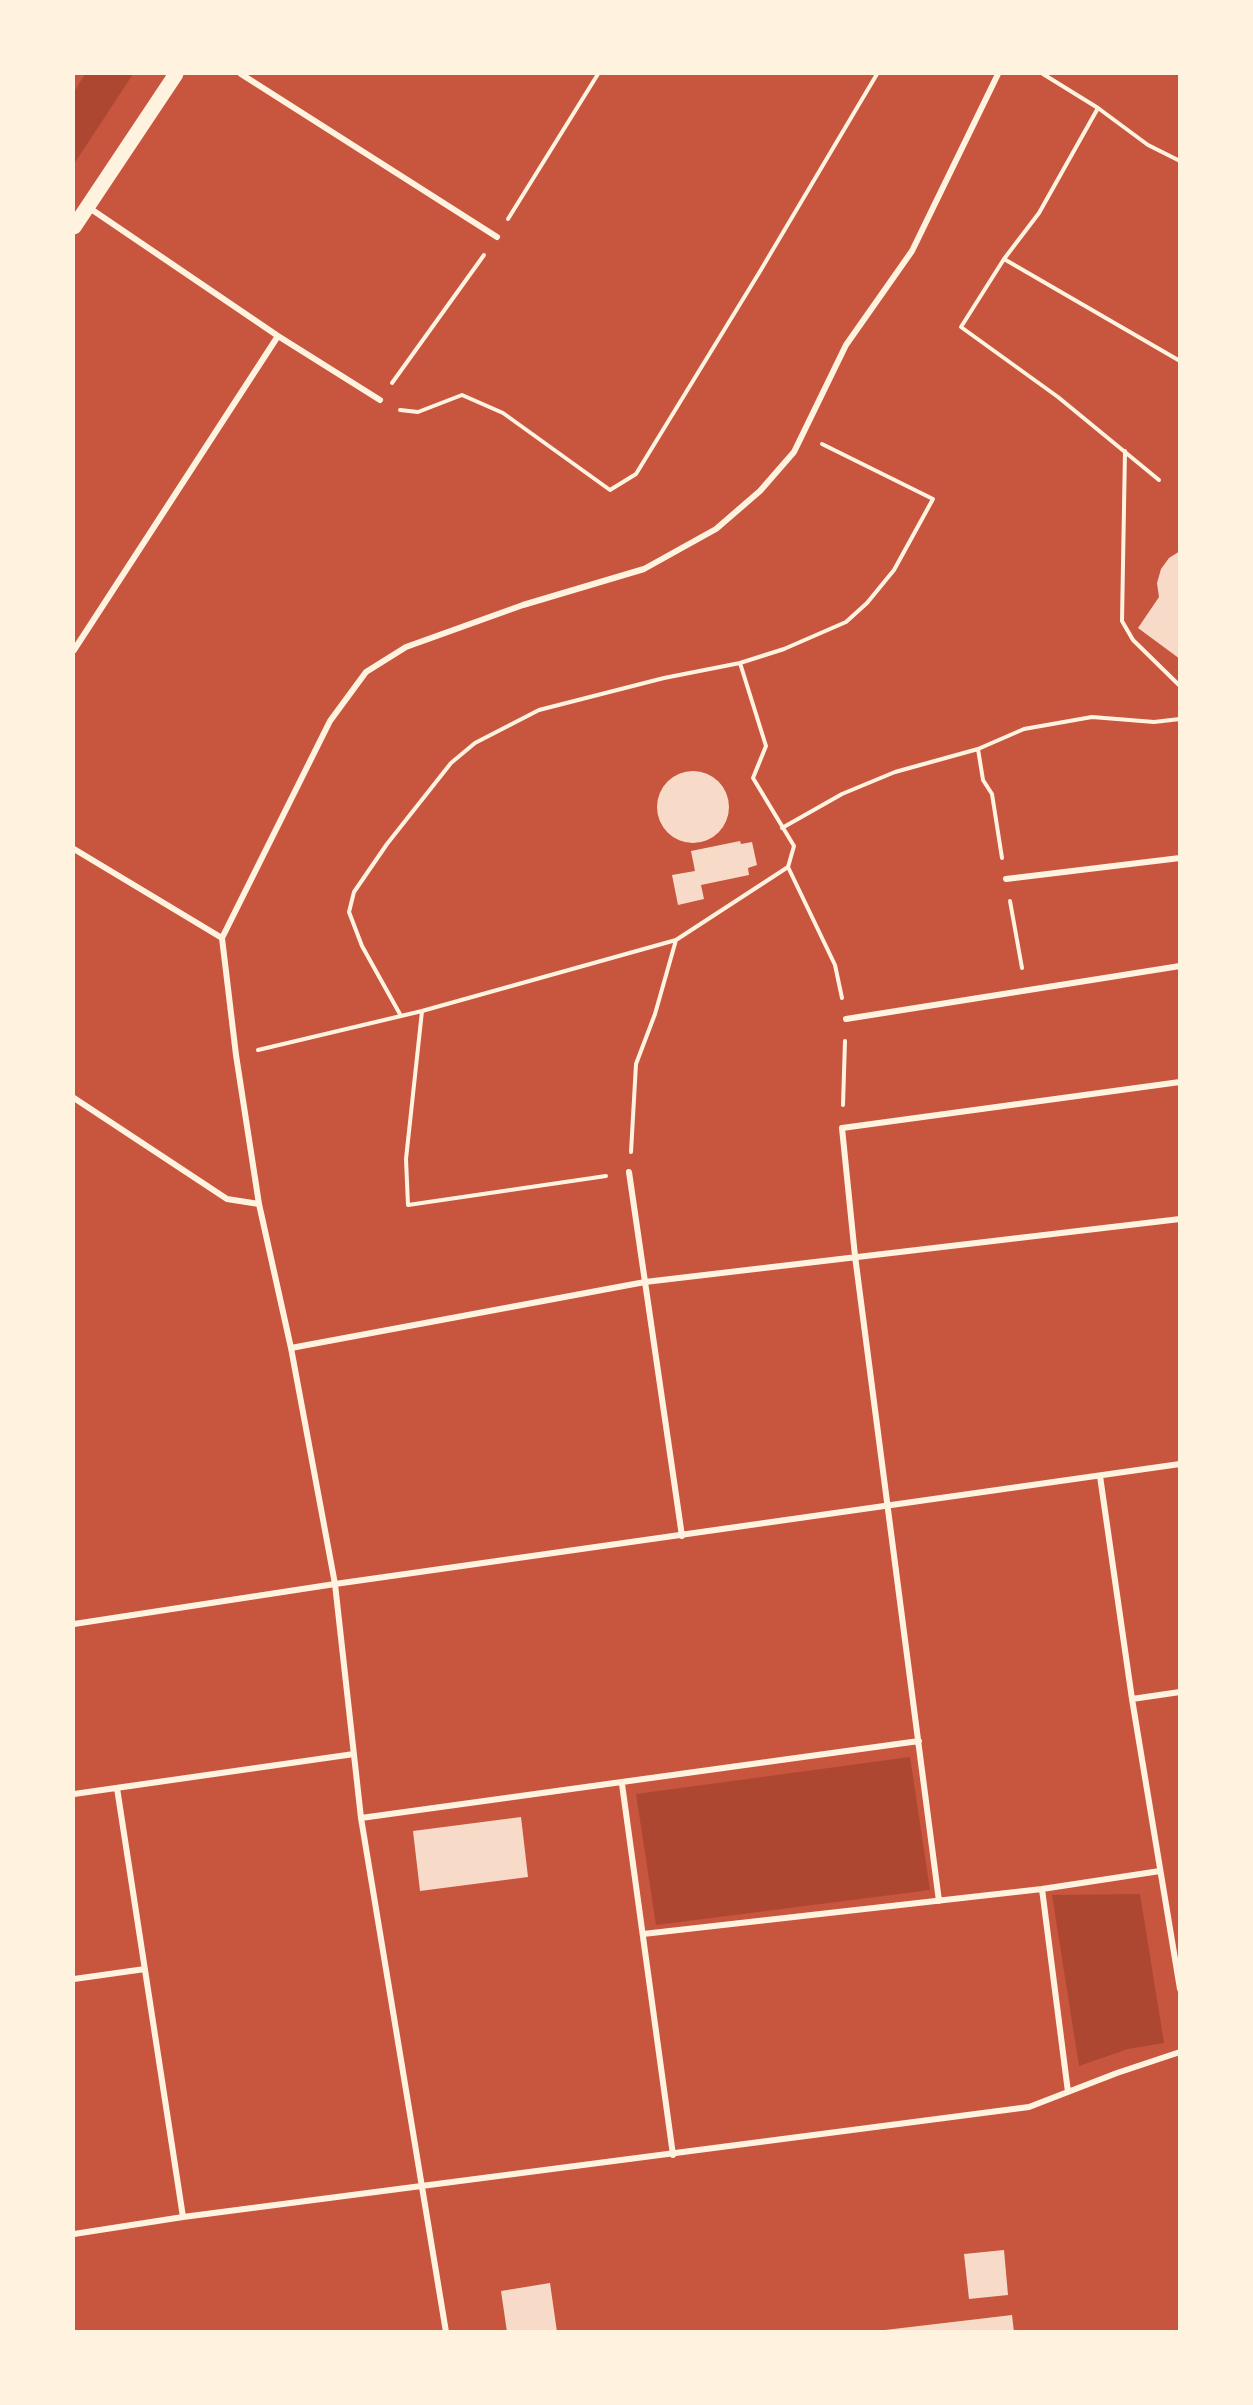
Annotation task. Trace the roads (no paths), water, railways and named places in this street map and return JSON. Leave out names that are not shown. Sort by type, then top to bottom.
[{"type":"main road","points":[[74,227],[176,74]]},
{"type":"street","points":[[240,74],[497,237]]},
{"type":"street","points":[[446,2331],[361,1818],[335,1584],[291,1347],[259,1204],[236,1055],[222,938],[330,721],[366,672],[406,646],[523,605],[644,569],[716,529],[760,491],[794,452],[846,345],[912,250],[998,74]]},
{"type":"street","points":[[87,207],[278,336],[380,400]]},
{"type":"street","points":[[74,650],[278,336]]},
{"type":"street","points":[[74,849],[222,938]]},
{"type":"street","points":[[1006,879],[1179,858]]},
{"type":"street","points":[[846,1019],[1179,966]]},
{"type":"street","points":[[939,1900],[855,1256],[842,1128],[1179,1082]]},
{"type":"street","points":[[74,1098],[227,1199],[259,1204]]},
{"type":"street","points":[[629,1172],[682,1536]]},
{"type":"street","points":[[291,1347],[645,1282],[1179,1219]]},
{"type":"street","points":[[74,1624],[335,1584],[1179,1464]]},
{"type":"street","points":[[1100,1476],[1132,1699],[1179,1989]]},
{"type":"street","points":[[1132,1699],[1179,1692]]},
{"type":"street","points":[[361,1818],[622,1784],[919,1741]]},
{"type":"street","points":[[74,1794],[354,1754]]},
{"type":"street","points":[[622,1784],[673,2155]]},
{"type":"street","points":[[117,1788],[183,2217]]},
{"type":"street","points":[[643,1934],[1042,1889],[1160,1871]]},
{"type":"street","points":[[1042,1889],[1068,2092]]},
{"type":"street","points":[[74,1979],[145,1969]]},
{"type":"street","points":[[74,2234],[183,2217],[1029,2107],[1179,2052]]}]
